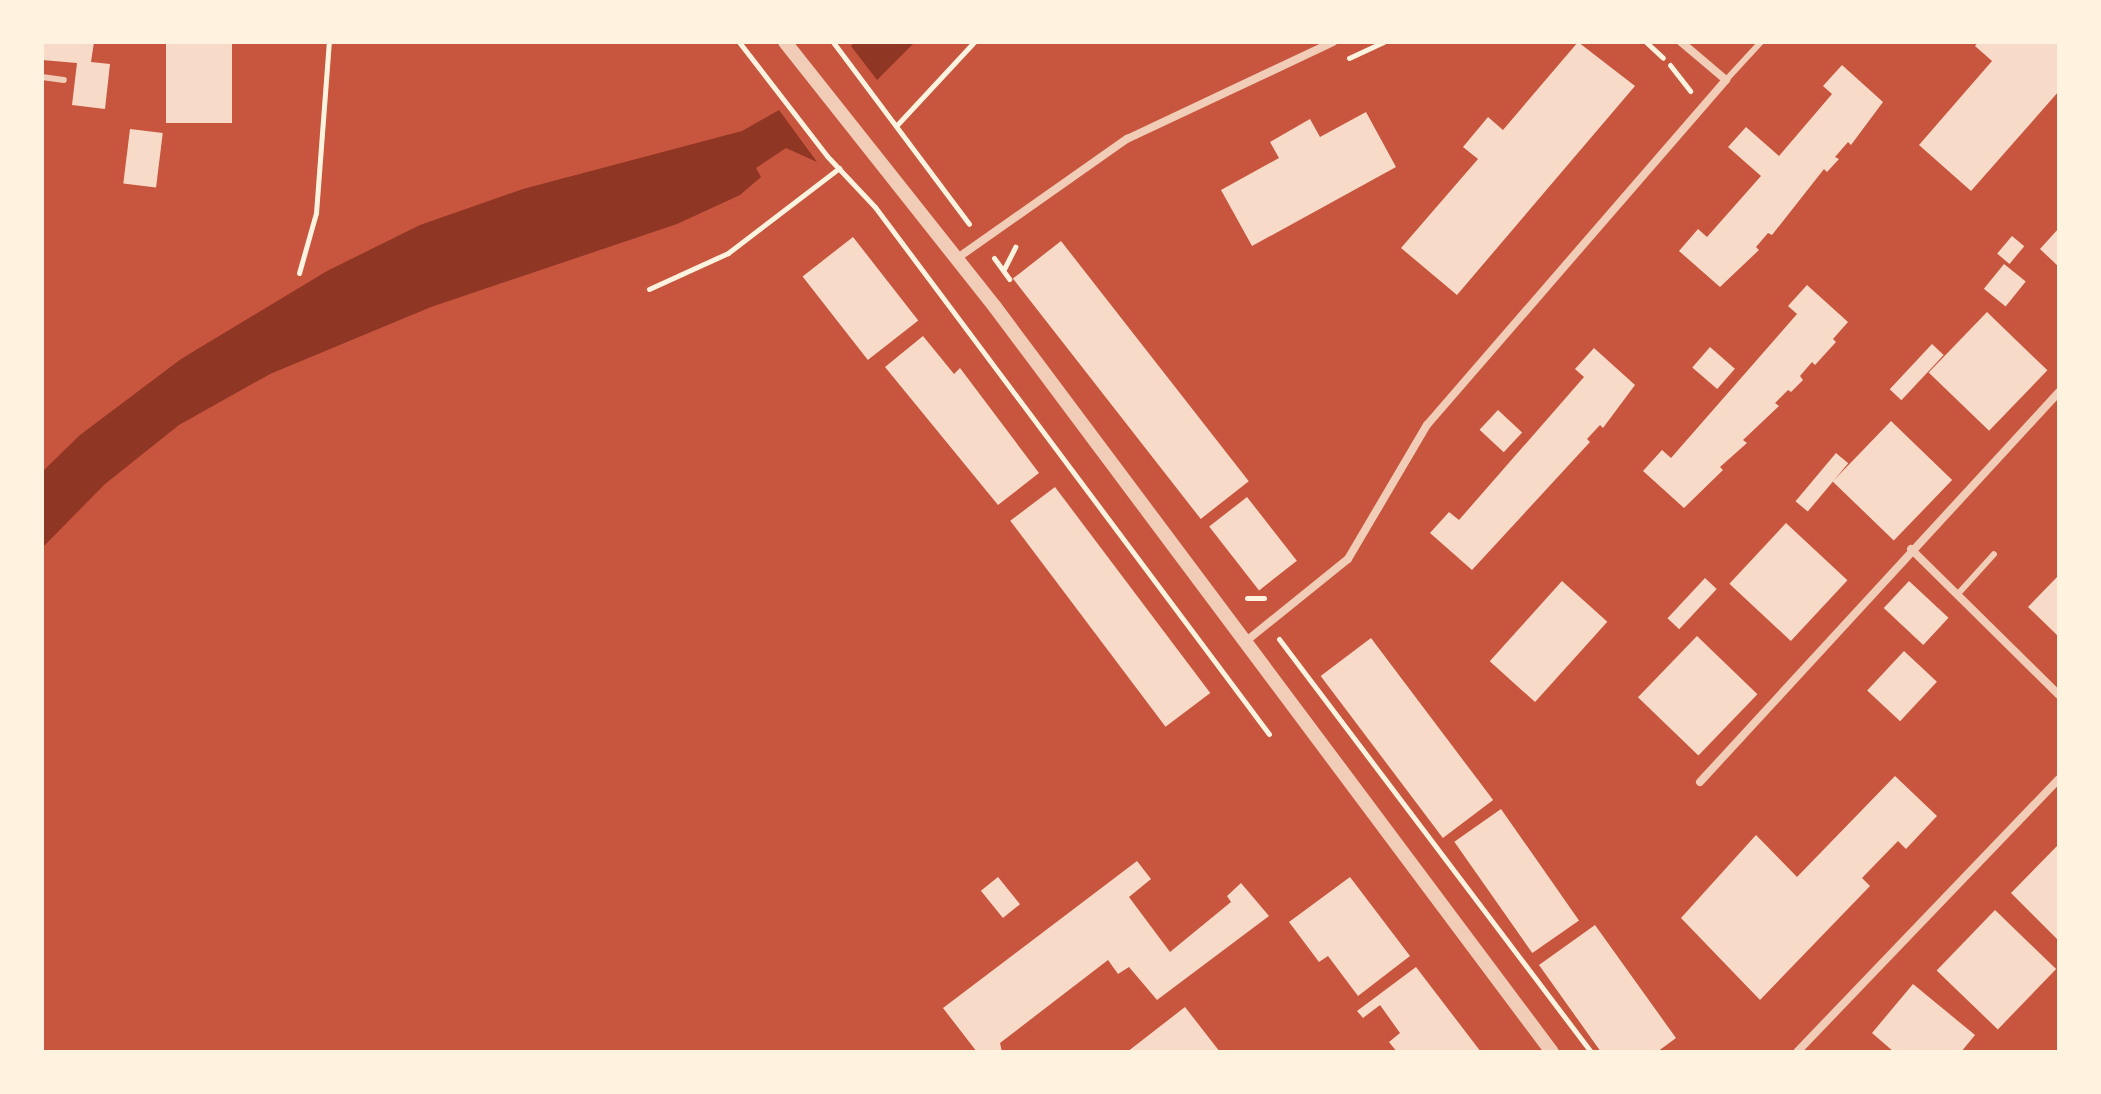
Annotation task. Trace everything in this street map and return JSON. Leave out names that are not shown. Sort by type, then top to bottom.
[{"type":"street","points":[[956,259],[1127,139],[1333,42]]},
{"type":"street","points":[[1245,642],[1348,559],[1427,425],[1726,80],[1681,42]]},
{"type":"street","points":[[789,47],[956,259],[1552,1052]]},
{"type":"street","points":[[1700,782],[1911,549],[2059,392]]},
{"type":"street","points":[[1911,549],[2059,695]]},
{"type":"street","points":[[1797,1052],[2059,779]]},
{"type":"lane","points":[[1726,80],[1761,42]]},
{"type":"lane","points":[[42,77],[64,80]]},
{"type":"lane","points":[[1957,595],[1994,554]]},
{"type":"path","points":[[299,273],[316,213],[329,42]]},
{"type":"path","points":[[739,42],[827,156],[875,207],[1269,734]]},
{"type":"path","points":[[833,42],[1012,285]]},
{"type":"path","points":[[896,126],[974,42]]},
{"type":"path","points":[[1346,60],[1383,42]]},
{"type":"path","points":[[649,289],[728,253],[839,168]]},
{"type":"path","points":[[1005,274],[1005,258],[1018,244]]},
{"type":"path","points":[[1238,586],[1591,1052]]},
{"type":"shaded area","points":[[855,42],[915,42],[877,80],[851,46]]},
{"type":"shaded area","points":[[779,110],[817,162],[786,148],[756,168],[761,177],[740,195],[677,224],[431,307],[270,374],[179,425],[105,484],[42,548],[42,472],[80,435],[181,359],[327,271],[420,225],[523,189],[742,131]]},
{"type":"building","points":[[42,42],[94,42],[91,62],[110,64],[105,109],[72,105],[77,63],[42,60]]},
{"type":"building","points":[[166,42],[232,42],[232,123],[166,123]]},
{"type":"building","points":[[1578,42],[1635,86],[1457,295],[1401,248],[1478,159],[1463,147],[1488,117],[1503,130]]},
{"type":"building","points":[[1978,42],[2059,42],[2059,91],[1971,191],[1919,145],[1992,61],[1975,46]]},
{"type":"building","points":[[1842,65],[1883,102],[1851,145],[1848,142],[1835,157],[1839,159],[1827,172],[1824,169],[1772,235],[1768,233],[1756,247],[1759,250],[1720,287],[1679,251],[1698,229],[1707,237],[1761,176],[1728,147],[1746,127],[1779,156],[1832,94],[1823,86]]},
{"type":"building","points":[[1366,112],[1396,167],[1252,246],[1221,190],[1279,158],[1270,142],[1310,119],[1320,137]]},
{"type":"building","points":[[130,129],[163,133],[156,188],[123,184]]},
{"type":"building","points":[[2059,228],[2059,267],[2040,249]]},
{"type":"building","points":[[2012,236],[2024,246],[2009,264],[1997,254]]},
{"type":"building","points":[[853,237],[918,321],[868,360],[803,276]]},
{"type":"building","points":[[1061,241],[1249,481],[1201,519],[1013,279]]},
{"type":"building","points":[[2004,264],[2026,282],[2006,306],[1984,289]]},
{"type":"building","points":[[1807,285],[1848,322],[1833,339],[1836,342],[1800,376],[1803,380],[1775,403],[1779,406],[1743,440],[1747,443],[1720,467],[1723,470],[1684,508],[1643,471],[1662,450],[1671,458],[1797,314],[1788,306]]},
{"type":"building","points":[[1987,312],[2047,370],[1989,431],[1929,372]]},
{"type":"building","points":[[923,336],[954,374],[960,368],[1039,473],[998,505],[885,367]]},
{"type":"building","points":[[1932,344],[1944,355],[1901,400],[1890,389]]},
{"type":"building","points":[[1710,347],[1735,369],[1717,389],[1692,367]]},
{"type":"building","points":[[1594,348],[1635,385],[1603,428],[1600,425],[1587,439],[1590,442],[1472,570],[1430,533],[1449,512],[1459,520],[1584,377],[1575,369]]},
{"type":"building","points":[[1498,410],[1522,433],[1504,452],[1480,430]]},
{"type":"building","points":[[1891,421],[1952,480],[1894,540],[1833,481]]},
{"type":"building","points":[[1836,453],[1848,463],[1808,512],[1796,501]]},
{"type":"building","points":[[1055,487],[1210,693],[1166,727],[1010,521]]},
{"type":"building","points":[[1247,497],[1297,561],[1259,590],[1209,527]]},
{"type":"building","points":[[1786,523],[1847,580],[1791,641],[1729,584]]},
{"type":"building","points":[[2059,575],[2059,637],[2028,607]]},
{"type":"building","points":[[1705,578],[1717,589],[1679,629],[1667,618]]},
{"type":"building","points":[[1562,581],[1607,622],[1535,702],[1490,661]]},
{"type":"building","points":[[1909,581],[1948,618],[1923,645],[1884,608]]},
{"type":"building","points":[[1697,636],[1757,694],[1698,755],[1638,697]]},
{"type":"building","points":[[1371,638],[1493,800],[1443,838],[1321,676]]},
{"type":"building","points":[[1904,651],[1937,682],[1900,721],[1867,690]]},
{"type":"building","points":[[1895,776],[1937,816],[1906,849],[1898,841],[1862,878],[1870,886],[1760,1000],[1681,918],[1756,835],[1797,877]]},
{"type":"building","points":[[1501,809],[1579,920],[1532,953],[1454,842]]},
{"type":"building","points":[[2059,844],[2059,941],[2011,893]]},
{"type":"building","points":[[1137,861],[1151,879],[1129,897],[1170,952],[1231,902],[1227,896],[1241,883],[1269,916],[1157,1000],[1129,967],[1118,974],[1108,960],[1000,1043],[1002,1052],[977,1052],[943,1008]]},
{"type":"building","points":[[998,877],[1020,904],[1003,918],[981,891]]},
{"type":"building","points":[[1350,877],[1410,956],[1358,996],[1328,956],[1319,962],[1289,922]]},
{"type":"building","points":[[1995,910],[2056,969],[1998,1029],[1937,970]]},
{"type":"building","points":[[1595,925],[1676,1038],[1657,1052],[1601,1052],[1539,965]]},
{"type":"building","points":[[1416,967],[1481,1052],[1397,1052],[1389,1042],[1400,1033],[1380,1005],[1363,1018],[1357,1011]]},
{"type":"building","points":[[1913,984],[1975,1035],[1961,1052],[1894,1052],[1872,1033]]},
{"type":"building","points":[[1185,1007],[1220,1052],[1127,1052]]}]
